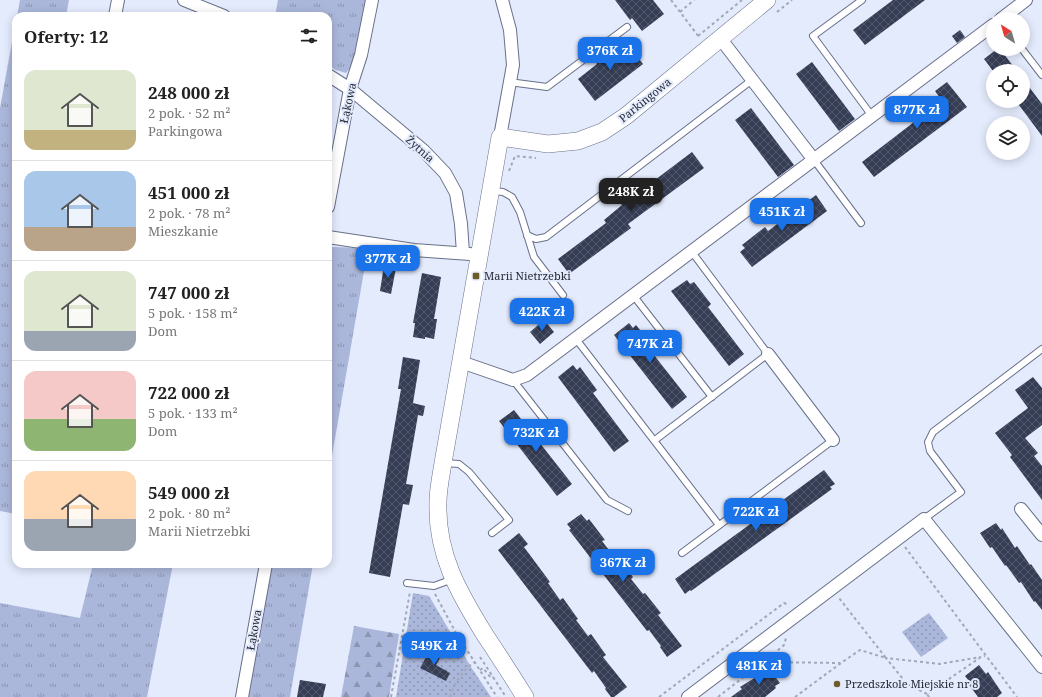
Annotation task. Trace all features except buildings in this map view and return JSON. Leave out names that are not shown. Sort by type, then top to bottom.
[{"type":"street","points":[[116,12],[118,0]]},
{"type":"street","points":[[184,0],[214,12]]},
{"type":"street","name":"Łąkowa","points":[[332,186],[350,89],[361,55],[372,0]]},
{"type":"street","points":[[502,0],[510,30],[512,65],[500,137],[497,192],[471,255],[461,362],[443,463],[438,502],[439,527],[443,553],[453,579],[464,600],[525,697]]},
{"type":"street","points":[[1010,12],[1026,0]]},
{"type":"street","name":"Parkingowa","points":[[500,137],[548,144],[578,141],[602,132],[626,116],[709,41],[765,5]]},
{"type":"street","points":[[461,362],[513,380],[527,375],[986,30]]},
{"type":"street","points":[[709,41],[752,80],[814,160]]},
{"type":"street","name":"Żytnia","points":[[332,78],[350,89],[423,150],[445,173],[456,193],[461,224],[471,255]]},
{"type":"street","points":[[332,237],[414,250],[471,255]]},
{"type":"street","points":[[768,354],[833,440]]},
{"type":"street","points":[[1021,509],[1042,535]]},
{"type":"street","points":[[688,697],[924,519],[1042,667]]},
{"type":"street","name":"Łąkowa","points":[[242,697],[265,568]]},
{"type":"lane","points":[[862,0],[813,36],[872,116]]},
{"type":"lane","points":[[509,82],[547,87],[627,27]]},
{"type":"lane","points":[[1027,56],[1042,75]]},
{"type":"lane","points":[[528,235],[536,239],[546,237],[752,80]]},
{"type":"lane","points":[[814,160],[861,223]]},
{"type":"lane","points":[[497,192],[512,197],[520,212],[534,257],[563,295]]},
{"type":"lane","points":[[655,440],[768,354],[692,252]]},
{"type":"lane","points":[[633,296],[712,397]]},
{"type":"lane","points":[[576,339],[719,525]]},
{"type":"lane","points":[[924,519],[961,492],[930,451],[928,442],[933,432],[1042,349]]},
{"type":"lane","points":[[513,380],[607,500],[628,511]]},
{"type":"lane","points":[[682,553],[833,440]]},
{"type":"lane","points":[[443,463],[460,464],[469,472],[508,520],[492,533]]},
{"type":"lane","points":[[408,583],[431,586],[453,579]]},
{"type":"path","points":[[671,0],[680,12],[709,41],[742,0]]},
{"type":"path","points":[[680,12],[694,0]]},
{"type":"path","points":[[765,5],[792,0]]},
{"type":"path","points":[[497,192],[506,181],[515,156],[536,158]]},
{"type":"path","points":[[899,538],[1016,697]]},
{"type":"path","points":[[431,586],[444,613],[497,697]]},
{"type":"path","points":[[832,589],[907,684],[928,696],[981,657]]},
{"type":"path","points":[[391,697],[410,590]]},
{"type":"path","points":[[659,697],[784,603],[794,608]]},
{"type":"path","points":[[795,697],[860,650],[886,658],[940,664],[986,656]]},
{"type":"path","points":[[480,657],[506,697]]},
{"type":"path","points":[[450,697],[456,680],[464,670],[475,662]]},
{"type":"path","points":[[718,697],[763,662],[841,663]]},
{"type":"path","points":[[480,670],[484,668],[491,678],[493,677]]},
{"type":"green space","points":[[20,0],[69,0],[67,12],[18,12]]},
{"type":"green space","points":[[278,0],[366,0],[354,63],[346,73],[332,68],[332,12],[276,12]]},
{"type":"green space","points":[[12,42],[12,513],[0,511],[0,108]]},
{"type":"green space","points":[[332,247],[368,248],[332,456]]},
{"type":"green space","points":[[92,568],[172,568],[147,697],[0,697],[0,603],[80,618]]},
{"type":"green space","points":[[268,568],[312,568],[290,697],[247,697]]},
{"type":"green space","points":[[413,593],[429,596],[471,667],[491,697],[396,697]]},
{"type":"green space","points":[[929,613],[948,638],[921,657],[902,632]]},
{"type":"green space","points":[[354,626],[399,634],[389,697],[341,697]]},
{"type":"place","name":"Marii Nietrzebki","points":[[476,276]]},
{"type":"place","name":"Przedszkole Miejskie nr 8","points":[[837,684]]}]
